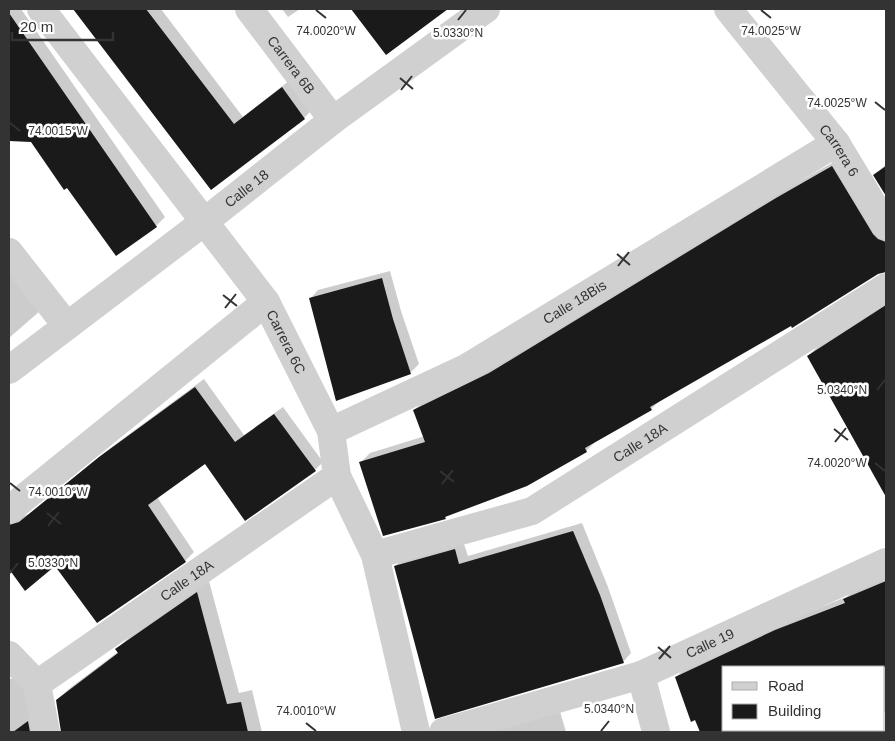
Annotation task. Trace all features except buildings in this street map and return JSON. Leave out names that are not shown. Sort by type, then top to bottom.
[{"type":"street","name":"Carrera 6C","points":[[40,9],[266,302],[331,431],[337,476],[375,555],[416,732]]},
{"type":"street","name":"Carrera 6B","points":[[249,9],[333,120]]},
{"type":"street","name":"Carrera 6","points":[[728,9],[836,143],[886,226]]},
{"type":"street","name":"Calle 18","points":[[9,370],[204,222],[468,13]]},
{"type":"street","name":"Calle 18Bis","points":[[331,431],[466,368],[836,143]]},
{"type":"street","points":[[9,252],[67,326]]},
{"type":"street","name":"Calle 18A","points":[[375,555],[532,511],[886,287]]},
{"type":"street","points":[[9,510],[266,302]]},
{"type":"street","name":"Calle 18A","points":[[38,684],[337,476]]},
{"type":"street","name":"Calle 19","points":[[443,732],[641,675],[886,562]]},
{"type":"street","points":[[9,655],[38,684],[46,732]]},
{"type":"street","points":[[641,675],[656,732]]}]
